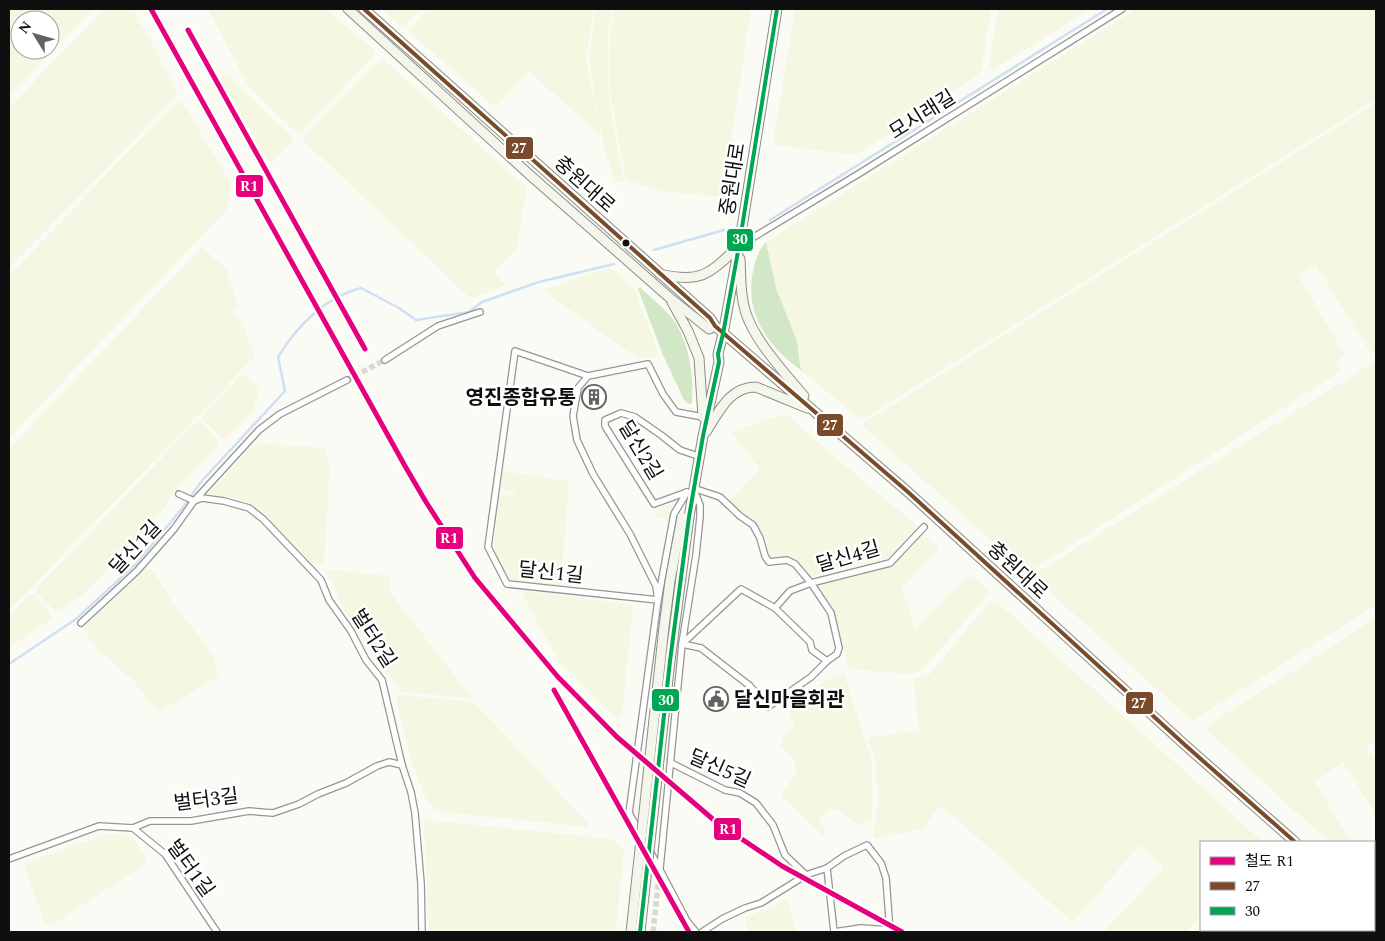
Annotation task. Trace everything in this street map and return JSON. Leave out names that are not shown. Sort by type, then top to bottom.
[{"type":"street","name":"충원대로","points":[[348,9],[531,176],[670,298],[709,329],[715,326]]},
{"type":"street","name":"충원대로","points":[[364,9],[712,320],[723,334],[818,413],[908,492],[1185,746],[1294,841]]},
{"type":"street","name":"중원대로","points":[[690,490],[719,362],[718,354],[739,246],[777,9]]},
{"type":"street","name":"모시래길","points":[[739,246],[1122,9]]},
{"type":"street","points":[[660,274],[692,278],[703,275],[714,269],[739,246]]},
{"type":"street","points":[[739,246],[744,306],[751,323],[761,342],[818,413]]},
{"type":"street","points":[[670,298],[688,330],[699,358],[703,417]]},
{"type":"street","points":[[384,360],[438,326],[480,312]]},
{"type":"street","name":"달신1길","points":[[658,600],[507,584],[488,547],[514,351],[588,376],[648,364],[663,394],[676,412],[703,417]]},
{"type":"street","name":"중원대로","points":[[686,517],[695,455],[714,359],[718,354]]},
{"type":"street","points":[[588,376],[578,388],[575,403],[573,416],[577,440],[593,474],[630,534],[656,586],[658,600]]},
{"type":"street","name":"달신1길","points":[[81,623],[137,571],[174,528],[194,500],[259,430],[280,414],[347,380]]},
{"type":"street","points":[[703,436],[728,398],[735,392],[747,387],[756,387],[818,413]]},
{"type":"street","name":"달신2길","points":[[690,490],[654,504],[605,426],[605,420],[621,413],[635,417],[680,450],[695,455]]},
{"type":"street","points":[[690,490],[674,514],[658,600],[629,813],[687,921],[696,932]]},
{"type":"street","points":[[682,644],[701,648],[750,686],[768,707],[811,677],[837,654],[839,648],[831,613],[811,583],[795,564],[787,560],[769,562],[753,525],[740,516],[720,497],[690,490]]},
{"type":"street","points":[[660,868],[682,644],[700,517],[700,505],[690,490]]},
{"type":"street","points":[[179,494],[194,500]]},
{"type":"street","name":"벌터2길","points":[[194,500],[202,498],[224,501],[249,508],[263,519],[322,580],[329,600],[351,630],[366,660],[382,680],[402,765],[412,792],[421,883],[422,932]]},
{"type":"street","points":[[631,932],[670,581],[686,517]]},
{"type":"street","points":[[640,932],[686,517]]},
{"type":"street","name":"달신4길","points":[[775,608],[790,591],[811,583],[890,563],[924,526]]},
{"type":"street","points":[[682,644],[741,589],[775,608],[810,642],[812,650],[827,661]]},
{"type":"street","name":"벌터3길","points":[[9,858],[100,826],[133,828],[150,821],[192,820],[249,810],[274,813],[346,783],[376,766],[390,762],[402,765]]},
{"type":"street","name":"달신5길","points":[[671,763],[725,790],[740,792],[756,803],[773,825],[785,855],[806,875]]},
{"type":"street","name":"벌터1길","points":[[133,828],[165,854],[217,932]]},
{"type":"street","points":[[702,932],[722,919],[760,903],[806,875],[827,868],[844,856],[867,845],[881,863],[886,878],[890,931],[861,928],[834,932],[827,868]]},
{"type":"green space","points":[[9,9],[93,9],[60,43],[60,10],[10,10],[10,60],[44,60],[9,96]]},
{"type":"green space","points":[[104,9],[133,9],[176,90],[176,97],[9,268],[9,108],[55,60],[60,60],[60,55]]},
{"type":"green space","points":[[209,9],[326,9],[374,50],[374,55],[300,134],[296,133],[247,84]]},
{"type":"green space","points":[[382,9],[421,9],[405,25],[400,26]]},
{"type":"green space","points":[[428,9],[594,9],[586,58],[601,136],[530,72],[526,73],[498,105],[493,105],[410,33],[409,29]]},
{"type":"green space","points":[[596,9],[612,9],[608,33],[608,85],[612,120],[624,178],[623,181],[616,182],[607,158],[599,122],[589,60]]},
{"type":"green space","points":[[614,9],[751,9],[723,194],[720,197],[658,191],[628,180],[625,176],[609,87],[610,35]]},
{"type":"green space","points":[[795,9],[991,9],[981,71],[856,155],[773,145]]},
{"type":"green space","points":[[998,9],[1091,9],[992,70],[989,66]]},
{"type":"green space","points":[[1136,9],[1376,9],[1376,99],[861,420],[804,372],[800,366],[797,341],[776,288],[766,242]]},
{"type":"green space","points":[[384,60],[527,188],[517,247],[494,273],[506,285],[474,298],[469,297],[304,141],[304,137],[379,61]]},
{"type":"green space","points":[[230,74],[236,83],[294,140],[272,162],[268,161],[221,81],[222,75]]},
{"type":"green space","points":[[177,101],[182,101],[231,184],[227,209],[9,438],[9,276]]},
{"type":"green space","points":[[1376,103],[1376,350],[1371,354],[1316,265],[1298,275],[1345,355],[1335,362],[1341,371],[1029,572],[1024,570],[864,427],[864,423]]},
{"type":"green space","points":[[766,242],[776,288],[797,341],[800,366],[804,372],[792,364],[772,344],[757,320],[751,292],[752,277],[758,254]]},
{"type":"green space","points":[[202,247],[227,270],[238,307],[233,312],[243,323],[254,357],[9,611],[9,449]]},
{"type":"green space","points":[[608,268],[615,270],[635,290],[658,352],[655,358],[637,358],[542,290]]},
{"type":"green space","points":[[640,287],[671,317],[682,336],[691,369],[692,403],[689,404],[684,400],[663,355],[638,289]]},
{"type":"green space","points":[[1376,361],[1376,605],[1194,720],[1190,719],[1035,579],[1035,574]]},
{"type":"green space","points":[[242,375],[245,375],[260,388],[252,412],[223,439],[202,417]]},
{"type":"green space","points":[[783,414],[787,415],[865,483],[916,524],[918,529],[889,558],[811,576],[796,560],[788,556],[772,558],[767,551],[767,540],[757,524],[729,501],[759,469],[732,432]]},
{"type":"green space","points":[[201,422],[218,440],[219,446],[175,490],[159,516],[81,596],[60,611],[55,611],[36,592],[37,587],[196,423]]},
{"type":"green space","points":[[256,443],[324,448],[330,464],[324,564],[312,563],[260,509],[235,498],[209,495],[209,492]]},
{"type":"green space","points":[[505,471],[569,483],[561,585],[559,586],[511,580],[494,550],[499,496],[503,494],[513,496],[514,492],[504,490],[501,487],[502,475]]},
{"type":"green space","points":[[668,505],[675,506],[672,520],[656,518],[658,508]]},
{"type":"green space","points":[[921,536],[925,536],[938,546],[938,550],[902,588],[915,629],[967,577],[971,576],[988,590],[988,595],[919,671],[908,674],[850,669],[847,664],[834,610],[819,588],[819,584],[891,566]]},
{"type":"green space","points":[[147,568],[151,568],[176,607],[214,656],[218,673],[216,678],[160,711],[156,710],[133,680],[96,648],[84,630],[85,626]]},
{"type":"green space","points":[[322,569],[390,576],[390,592],[472,698],[400,692],[391,678],[378,666],[354,622],[343,609],[331,581]]},
{"type":"green space","points":[[524,591],[628,604],[633,607],[622,716],[617,719],[560,663],[522,594]]},
{"type":"green space","points":[[30,594],[34,595],[51,613],[51,619],[9,647],[9,616]]},
{"type":"green space","points":[[990,601],[997,602],[1262,841],[1200,841],[1200,917],[1186,932],[1104,932],[1164,867],[1140,845],[1075,920],[1070,920],[944,808],[937,808],[925,828],[873,839],[878,799],[875,760],[868,738],[918,730],[914,679],[929,675]]},
{"type":"green space","points":[[1376,618],[1376,742],[1367,747],[1376,762],[1376,815],[1343,762],[1315,782],[1350,841],[1328,841],[1206,730],[1208,725]]},
{"type":"green space","points":[[845,672],[872,761],[872,820],[858,824],[836,809],[828,809],[820,818],[826,830],[824,837],[781,795],[797,772],[794,760],[787,751],[780,747],[786,732],[795,726],[788,713],[824,682]]},
{"type":"green space","points":[[399,695],[474,702],[589,824],[588,827],[443,812],[432,807],[425,797],[410,757],[396,699]]},
{"type":"green space","points":[[427,820],[613,839],[624,851],[616,932],[429,932],[424,822]]},
{"type":"green space","points":[[106,834],[122,834],[132,837],[147,859],[145,864],[51,926],[46,924],[24,867],[26,863]]},
{"type":"green space","points":[[788,899],[796,932],[749,931],[745,918]]},
{"type":"green space","points":[[1232,931],[1309,931],[1308,932]]},
{"type":"waterway","points":[[770,220],[1107,9]]},
{"type":"waterway","points":[[654,250],[724,230]]},
{"type":"waterway","points":[[9,664],[76,619],[135,565],[185,505],[200,483],[285,391],[278,357],[303,324],[313,314],[336,298],[361,288],[399,308],[416,320],[469,312],[482,302],[539,282],[614,264]]},
{"type":"tunnel","points":[[347,380],[385,360]]},
{"type":"tunnel","points":[[653,932],[660,868]]},
{"type":"rail line","name":"R1","points":[[151,9],[405,466],[475,578],[558,677],[617,737],[715,821],[782,866],[902,932]]},
{"type":"rail line","name":"R1","points":[[188,30],[365,349]]},
{"type":"rail line","name":"R1","points":[[554,690],[689,932]]},
{"type":"transit line","name":"27","points":[[364,9],[710,318],[715,326],[908,492],[1185,745],[1294,841]]},
{"type":"transit line","name":"30","points":[[640,932],[670,661],[689,517],[703,436],[719,362],[718,354],[739,246],[777,9]]},
{"type":"place","name":"영진종합유통","points":[[594,397]]},
{"type":"place","name":"달신마을회관","points":[[716,699]]}]
